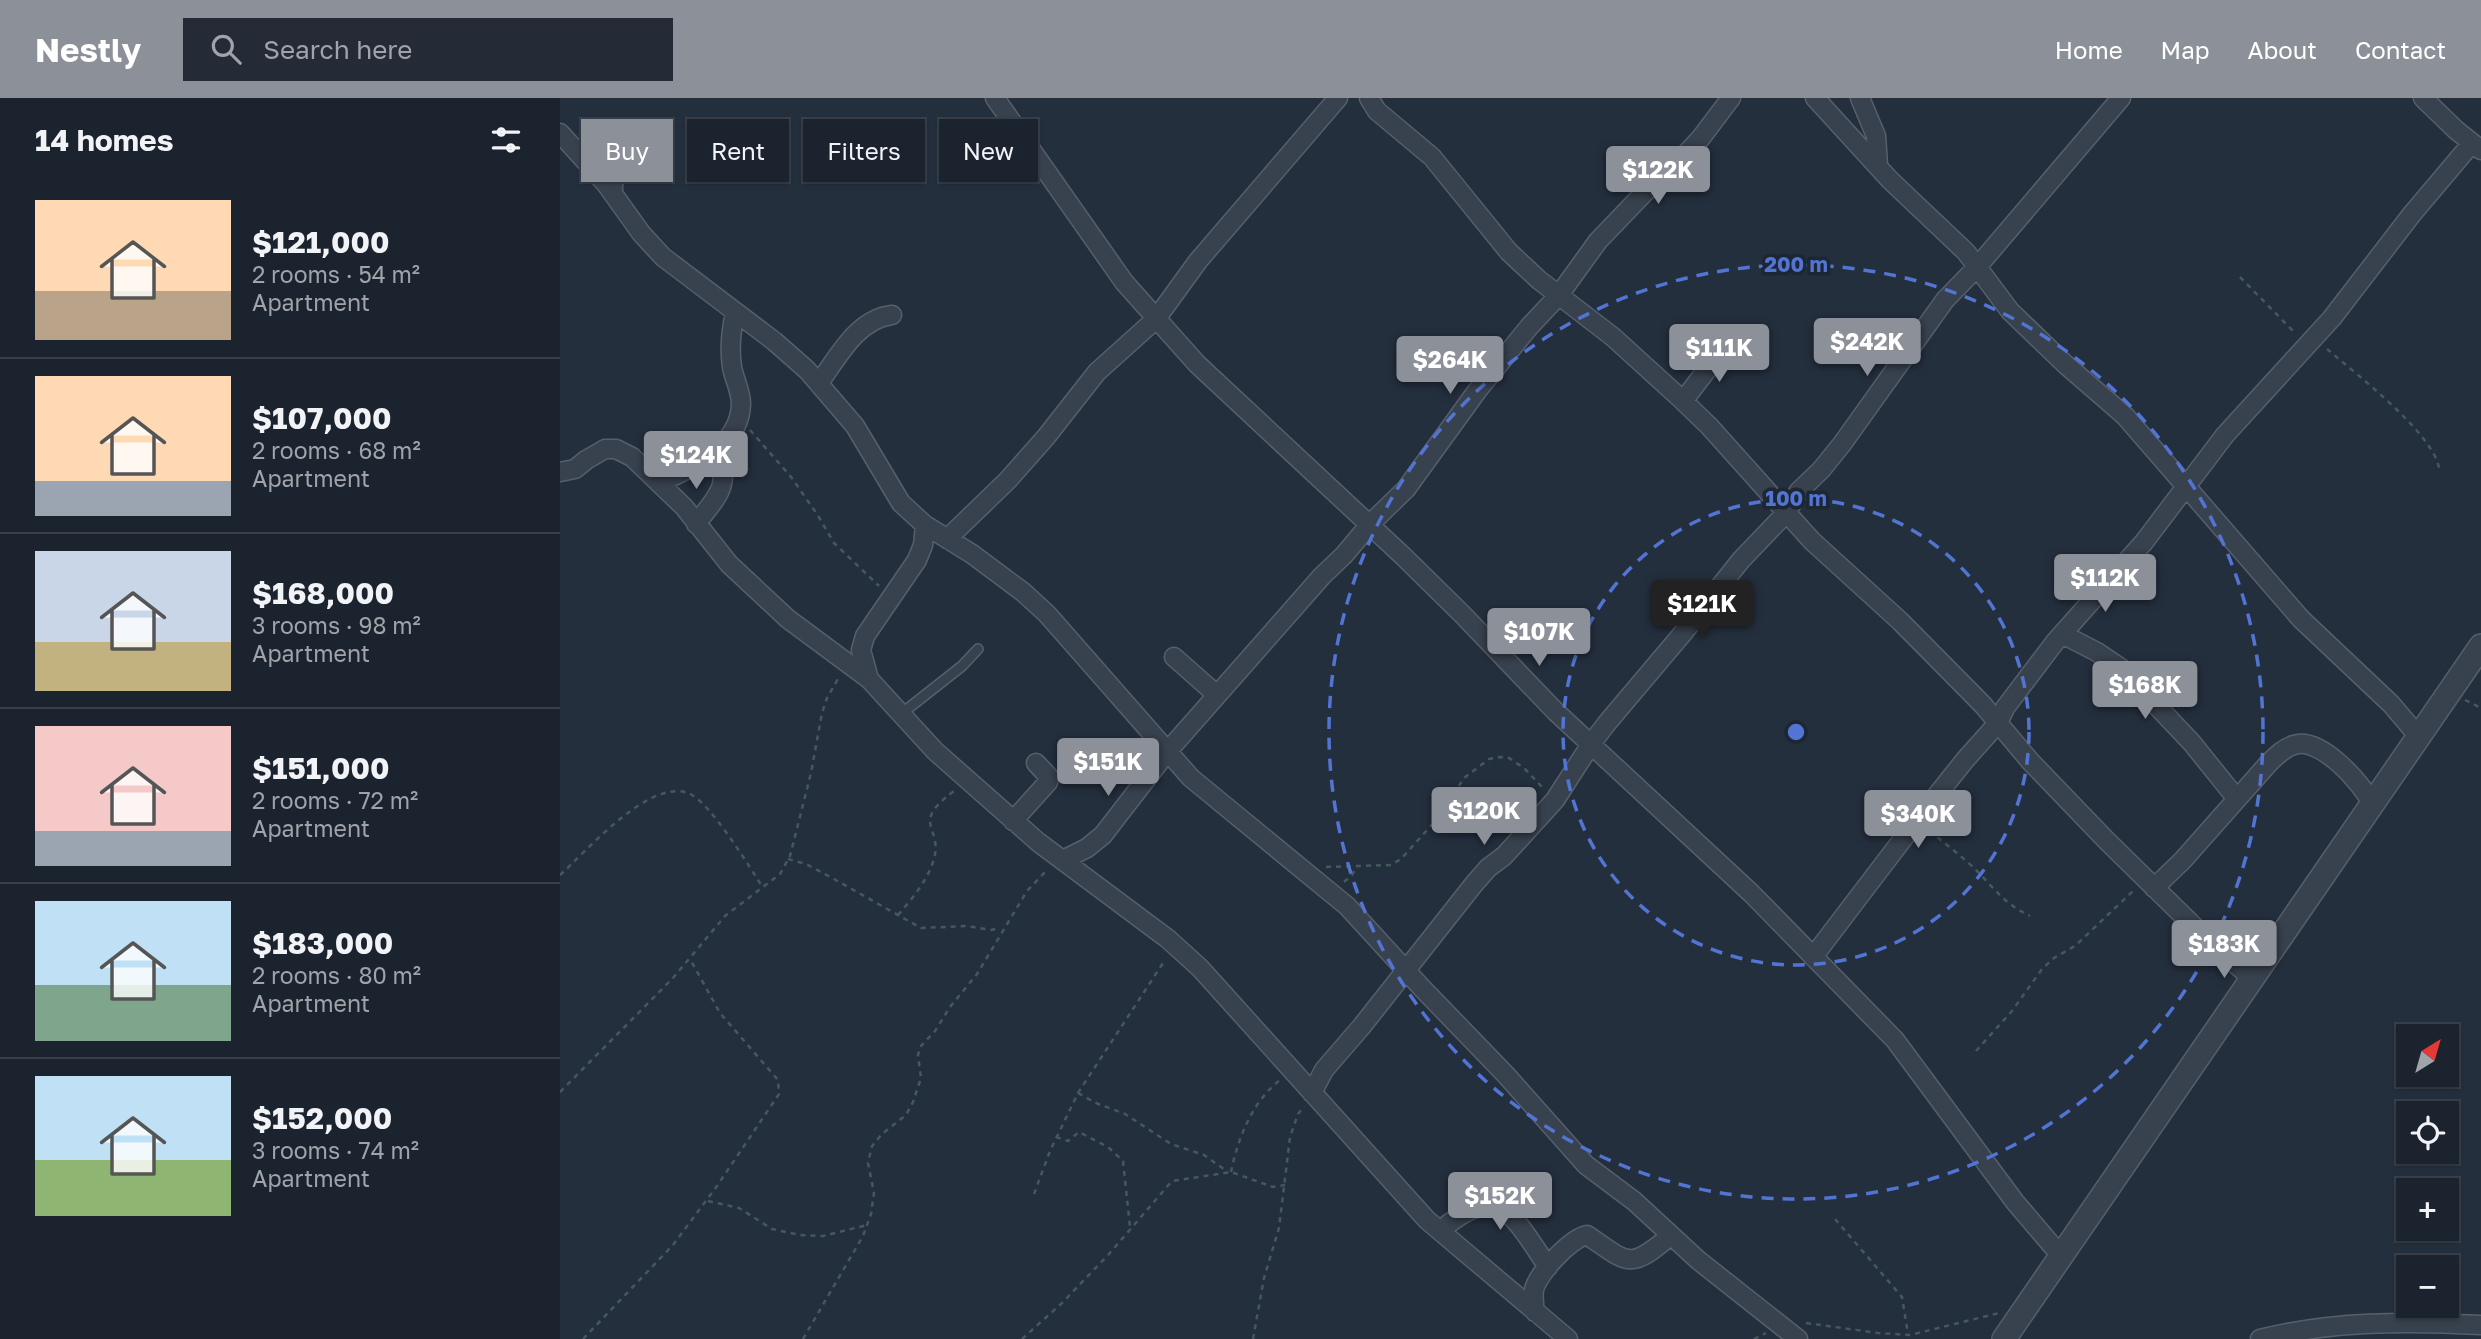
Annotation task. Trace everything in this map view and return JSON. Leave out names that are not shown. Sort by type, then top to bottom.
[{"type":"street","points":[[995,98],[1124,282],[1196,364],[1370,524],[1462,614],[1556,712],[1752,894],[1895,1040],[2015,1202],[2061,1256]]},
{"type":"street","points":[[947,539],[1008,480],[1105,364],[1156,319],[1198,261],[1338,98]]},
{"type":"street","points":[[1369,98],[1377,111],[1432,156],[1509,252],[1622,345],[1709,426],[1812,541],[1900,621],[1983,705],[2030,761],[2150,884],[2215,947],[2252,978]]},
{"type":"street","points":[[1063,861],[1087,848],[1103,835],[1167,752],[1370,524],[1406,489],[1476,391],[1559,295],[1598,241],[1645,192],[1682,159],[1731,98]]},
{"type":"street","points":[[1815,98],[1878,166],[1978,266],[2010,311],[2064,364],[2120,411],[2301,619],[2390,704],[2419,737]]},
{"type":"street","points":[[1860,98],[1876,136],[1878,166]]},
{"type":"street","points":[[1313,1095],[1324,1070],[1474,884],[1488,868],[1504,856],[1555,800],[1591,744],[1741,560],[1787,512],[1799,491],[1821,470],[1867,412],[1945,300],[1978,266],[2120,98]]},
{"type":"street","points":[[1813,957],[1917,819],[1998,723],[2018,689],[2062,634],[2144,541],[2225,435],[2359,285],[2412,214],[2476,146],[2423,98]]},
{"type":"street","points":[[560,133],[613,193],[641,233],[663,257],[774,341],[819,383],[855,426],[901,503],[925,525],[999,573],[1047,614],[1167,752],[1210,795],[1335,894],[1506,1075],[1586,1165],[1634,1201],[1698,1260],[1798,1339]]},
{"type":"street","points":[[612,182],[613,193]]},
{"type":"street","points":[[659,483],[712,455],[739,417],[741,404],[730,348],[730,333],[735,313]]},
{"type":"street","points":[[819,383],[857,332],[878,317],[892,315]]},
{"type":"street","points":[[1683,401],[1722,350],[1730,346],[1737,347],[1754,358]]},
{"type":"street","points":[[560,472],[575,469],[596,453],[616,449],[632,457],[684,507],[729,564],[788,619],[869,679],[935,751],[967,780],[1063,861],[1175,945],[1209,978],[1440,1231],[1569,1339]]},
{"type":"street","points":[[696,524],[721,488],[724,479],[723,470],[712,455]]},
{"type":"street","points":[[869,679],[860,650],[865,636],[917,559],[923,545],[925,525]]},
{"type":"street","points":[[2062,634],[2122,669],[2192,743],[2237,799]]},
{"type":"street","points":[[2004,1339],[2481,646]]},
{"type":"street","points":[[1174,657],[1217,695]]},
{"type":"street","points":[[2150,884],[2183,860],[2283,750],[2294,744],[2306,743],[2321,750],[2349,772],[2366,792],[2372,804]]},
{"type":"street","points":[[1013,821],[1048,782],[1049,777],[1036,763]]},
{"type":"street","points":[[1440,1231],[1469,1209],[1480,1206],[1501,1208],[1512,1216],[1548,1267]]},
{"type":"street","points":[[1535,1312],[1534,1288],[1548,1267],[1583,1235],[1587,1235],[1615,1256],[1627,1260],[1640,1258],[1670,1236]]},
{"type":"street","points":[[2260,1339],[2295,1330],[2332,1325],[2392,1322],[2481,1325]]},
{"type":"lane","points":[[901,714],[962,666],[978,649]]},
{"type":"path","points":[[2240,276],[2311,341],[2392,407],[2423,439],[2437,458],[2439,468]]},
{"type":"path","points":[[739,417],[791,477],[834,543],[863,573],[892,596]]},
{"type":"path","points":[[560,1092],[690,959],[725,916],[780,874],[788,859],[811,773],[827,698],[849,663]]},
{"type":"path","points":[[1307,872],[1321,868],[1391,865],[1401,859],[1438,818],[1464,778],[1489,759],[1509,758],[1524,768],[1555,800]]},
{"type":"path","points":[[898,915],[915,894],[933,862],[934,842],[930,818],[932,812],[967,780]]},
{"type":"path","points":[[560,875],[631,808],[660,796],[683,791],[699,800],[709,811],[764,888]]},
{"type":"path","points":[[1917,819],[1976,870],[1996,894],[2030,916]]},
{"type":"path","points":[[788,859],[806,864],[921,928],[1003,928]]},
{"type":"path","points":[[803,1339],[851,1258],[867,1225],[874,1193],[868,1163],[872,1146],[882,1134],[906,1115],[913,1102],[921,1077],[918,1055],[920,1046],[935,1031],[950,1007],[977,974],[1033,883],[1047,869],[1063,861]]},
{"type":"path","points":[[1335,894],[1357,866]]},
{"type":"path","points":[[1976,1051],[2054,958],[2075,946],[2150,884]]},
{"type":"path","points":[[1034,1194],[1056,1137],[1078,1093],[1175,945]]},
{"type":"path","points":[[583,1339],[653,1268],[706,1201],[736,1155],[772,1109],[779,1094],[780,1084],[720,1013],[690,959]]},
{"type":"path","points":[[1230,1172],[1236,1148],[1251,1114],[1273,1086],[1292,1072]]},
{"type":"path","points":[[1078,1093],[1125,1114],[1171,1144],[1204,1155],[1230,1172],[1273,1186],[1285,1185]]},
{"type":"path","points":[[1253,1339],[1264,1278],[1279,1228],[1287,1155],[1294,1123],[1313,1095]]},
{"type":"path","points":[[1056,1137],[1066,1141],[1079,1132],[1108,1147],[1123,1161],[1130,1228]]},
{"type":"path","points":[[1022,1339],[1061,1304],[1109,1254],[1172,1181],[1230,1172]]},
{"type":"path","points":[[706,1201],[739,1208],[772,1229],[800,1235],[823,1236],[867,1225]]},
{"type":"path","points":[[1835,1219],[1902,1297],[1908,1335]]},
{"type":"path","points":[[1772,1317],[1861,1331],[1908,1335],[2003,1311]]}]
